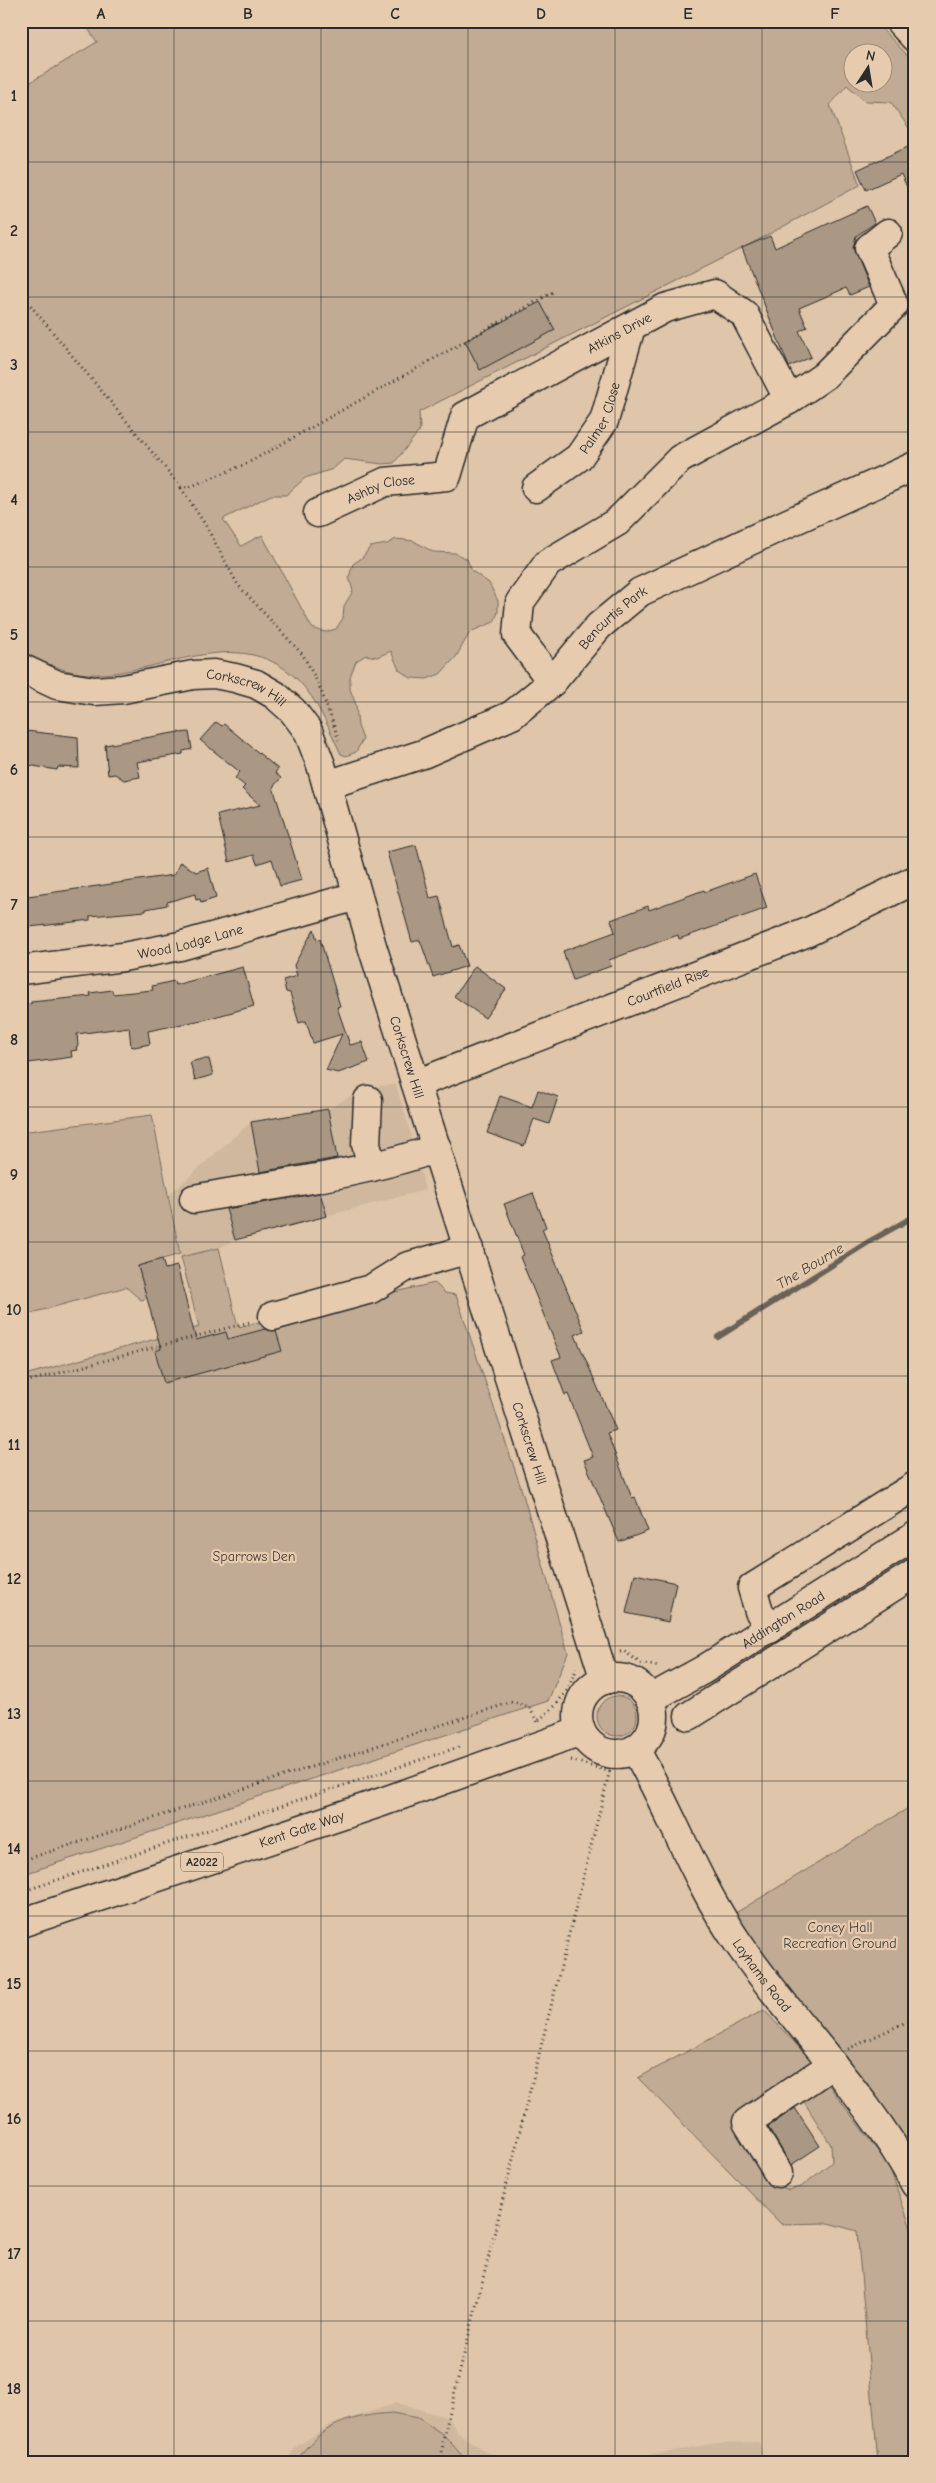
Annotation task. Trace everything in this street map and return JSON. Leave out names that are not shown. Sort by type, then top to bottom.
[{"type":"main road","points":[[899,21],[915,38]]},
{"type":"main road","points":[[552,682],[517,635],[520,602],[548,563],[617,522],[680,459],[789,400],[824,376],[894,305],[870,248],[888,233]]},
{"type":"main road","name":"Atkins Drive","points":[[446,476],[465,416],[664,308],[715,294],[744,314],[789,400]]},
{"type":"main road","name":"Palmer Close","points":[[536,488],[579,457],[604,422],[631,327]]},
{"type":"main road","name":"Bencurtis Park","points":[[327,785],[423,754],[512,715],[552,682],[599,626],[640,592],[915,466]]},
{"type":"main road","name":"Ashby Close","points":[[318,513],[385,482],[446,476]]},
{"type":"main road","name":"Corkscrew Hill","points":[[21,668],[57,685],[94,691],[128,688],[204,674],[224,675],[246,680],[275,695],[301,721],[313,742],[327,785],[357,896],[605,1680]]},
{"type":"main road","name":"Courtfield Rise","points":[[416,1084],[808,932],[915,880]]},
{"type":"main road","name":"Wood Lodge Lane","points":[[21,970],[123,957],[174,948],[357,896]]},
{"type":"main road","points":[[368,1100],[366,1144],[372,1167]]},
{"type":"main road","points":[[194,1199],[372,1167],[411,1158],[437,1148]]},
{"type":"main road","points":[[273,1316],[371,1290],[406,1267],[469,1249]]},
{"type":"main road","points":[[765,1620],[752,1588],[915,1486]]},
{"type":"main road","name":"Addington Road","points":[[650,1699],[703,1670],[765,1620],[915,1536]]},
{"type":"main road","points":[[689,1716],[915,1573]]},
{"type":"main road","points":[[703,1670],[717,1697]]},
{"type":"main road","points":[[618,1679],[631,1682],[642,1689],[650,1699],[653,1712],[652,1725],[647,1737],[620,1758],[602,1752],[592,1746],[581,1731],[578,1716],[580,1704],[585,1694],[593,1686],[605,1680],[618,1679]]},
{"type":"main road","name":"Kent Gate Way","points":[[21,1923],[382,1802],[581,1731]]},
{"type":"main road","name":"Layhams Road","points":[[620,1758],[663,1800],[701,1881],[735,1939],[840,2057],[915,2184]]},
{"type":"main road","points":[[778,2173],[746,2122],[840,2057]]},
{"type":"path","points":[[21,27],[25,21]]},
{"type":"path","points":[[181,487],[189,487],[246,464],[554,291]]},
{"type":"path","points":[[21,294],[181,487],[205,524],[238,585],[303,655],[319,685],[333,719],[340,744]]},
{"type":"path","points":[[21,1383],[273,1316]]},
{"type":"path","points":[[528,1724],[538,1721],[556,1706],[568,1689],[576,1668]]},
{"type":"path","points":[[21,1861],[512,1702],[529,1707],[538,1721]]},
{"type":"path","points":[[21,1892],[463,1745]]},
{"type":"path","points":[[441,2462],[448,2416],[620,1758],[569,1760]]},
{"type":"path","points":[[840,2057],[915,2018]]},
{"type":"shaded area","points":[[396,1085],[415,1147],[425,1190],[235,1240],[219,1248],[181,1257],[169,1195],[251,1122],[328,1109],[351,1096],[378,1086]]},
{"type":"shaded area","points":[[397,2403],[449,2418],[458,2433],[501,2462],[286,2462],[296,2447],[330,2425]]},
{"type":"shaded area","points":[[716,2443],[760,2443],[764,2462],[616,2462]]},
{"type":"green space","points":[[83,21],[874,21],[915,63],[915,137],[891,102],[865,101],[855,92],[894,92],[894,42],[844,42],[844,89],[830,105],[860,185],[760,239],[419,412],[420,430],[394,463],[382,464],[344,459],[333,469],[305,478],[286,495],[271,495],[223,519],[241,546],[262,535],[312,628],[325,632],[336,629],[343,618],[344,606],[353,591],[349,577],[353,564],[362,558],[370,547],[387,544],[396,539],[414,541],[433,552],[455,553],[467,559],[472,571],[489,583],[498,601],[498,612],[494,622],[470,632],[456,657],[440,674],[427,679],[411,678],[399,670],[391,651],[377,657],[366,655],[356,661],[350,677],[350,689],[356,705],[358,726],[363,739],[356,752],[346,756],[341,754],[311,696],[297,679],[274,662],[249,654],[223,653],[196,656],[115,673],[89,674],[71,672],[54,666],[21,650],[21,88],[97,42]]},
{"type":"green space","points":[[152,1115],[180,1254],[138,1266],[147,1298],[141,1300],[126,1287],[21,1316],[21,1132]]},
{"type":"green space","name":"Sparrows Den","points":[[219,1248],[238,1327],[435,1283],[445,1293],[456,1295],[522,1491],[568,1653],[548,1701],[21,1875],[21,1376],[199,1327],[181,1257]]},
{"type":"green space","points":[[621,1696],[628,1699],[634,1705],[637,1716],[636,1724],[628,1733],[621,1736],[613,1736],[606,1733],[598,1724],[597,1712],[600,1705],[609,1697]]},
{"type":"green space","name":"Coney Hall Recreation Ground","points":[[915,1804],[915,2163],[909,2151],[734,1914]]},
{"type":"green space","points":[[764,2010],[811,2060],[810,2070],[742,2112],[778,2184],[788,2190],[801,2187],[832,2162],[831,2145],[803,2100],[828,2084],[889,2166],[915,2240],[915,2462],[878,2462],[857,2231],[828,2223],[781,2224],[638,2078]]},
{"type":"green space","points":[[392,2413],[418,2418],[444,2435],[464,2458],[464,2462],[296,2462],[315,2439],[337,2424],[377,2414]]},
{"type":"building","points":[[910,146],[915,156],[915,205],[901,174],[866,190],[857,170]]},
{"type":"building","points":[[867,206],[875,223],[856,236],[853,248],[869,287],[850,295],[846,288],[799,308],[807,327],[799,331],[811,357],[789,367],[742,248],[770,236],[775,248]]},
{"type":"building","points":[[540,302],[555,330],[480,370],[465,341]]},
{"type":"building","points":[[216,722],[222,726],[224,724],[278,769],[275,773],[281,778],[273,787],[302,880],[280,886],[272,859],[257,864],[254,855],[229,862],[218,815],[260,805],[242,789],[245,786],[235,778],[240,772],[200,740]]},
{"type":"building","points":[[26,731],[78,737],[79,768],[58,767],[57,770],[22,764],[25,750],[21,748],[21,744]]},
{"type":"building","points":[[179,732],[189,732],[192,749],[183,751],[183,754],[137,762],[140,777],[124,780],[115,774],[108,775],[105,745]]},
{"type":"building","points":[[416,845],[430,898],[439,896],[453,947],[459,945],[467,966],[433,977],[420,940],[412,942],[387,852]]},
{"type":"building","points":[[180,862],[196,872],[208,868],[216,898],[201,903],[200,899],[196,900],[195,894],[167,902],[167,905],[146,909],[146,911],[90,916],[90,920],[49,925],[28,927],[28,923],[21,924],[21,897],[174,875]]},
{"type":"building","points":[[755,874],[767,908],[679,939],[678,935],[609,960],[611,966],[573,980],[563,951],[615,932],[611,920],[648,906],[649,910]]},
{"type":"building","points":[[314,929],[317,940],[320,939],[340,1006],[337,1007],[350,1045],[362,1042],[369,1062],[338,1073],[326,1070],[342,1034],[313,1043],[306,1021],[299,1023],[290,993],[286,992],[283,980],[297,976],[294,965]]},
{"type":"building","points":[[475,966],[506,989],[485,1018],[454,996]]},
{"type":"building","points":[[243,967],[254,1006],[207,1019],[148,1031],[150,1044],[134,1047],[131,1046],[129,1027],[77,1034],[78,1046],[76,1047],[77,1050],[71,1051],[72,1057],[21,1064],[21,1029],[24,1029],[21,1005],[31,1004],[31,1002],[91,996],[90,993],[112,990],[113,994],[153,990],[152,986],[174,981],[175,985]]},
{"type":"building","points":[[209,1059],[213,1075],[195,1080],[190,1062]]},
{"type":"building","points":[[538,1090],[558,1097],[549,1124],[534,1119],[524,1146],[487,1133],[500,1096],[532,1107]]},
{"type":"building","points":[[328,1109],[337,1158],[260,1172],[251,1122]]},
{"type":"building","points":[[320,1193],[327,1216],[235,1240],[226,1209]]},
{"type":"building","points":[[533,1193],[546,1227],[542,1229],[584,1331],[575,1335],[616,1430],[607,1433],[632,1498],[635,1497],[648,1531],[619,1542],[584,1460],[593,1457],[568,1394],[565,1395],[552,1360],[561,1357],[520,1257],[524,1255],[504,1204]]},
{"type":"building","points":[[162,1259],[165,1269],[177,1266],[196,1340],[226,1332],[228,1339],[265,1329],[276,1331],[282,1351],[164,1383],[155,1351],[161,1349],[138,1266]]},
{"type":"building","points":[[635,1574],[676,1583],[668,1622],[626,1613]]},
{"type":"building","points":[[795,2108],[820,2146],[791,2165],[768,2127]]},
{"type":"waterway","name":"The Bourne","points":[[718,1337],[870,1241],[915,1216]]}]
